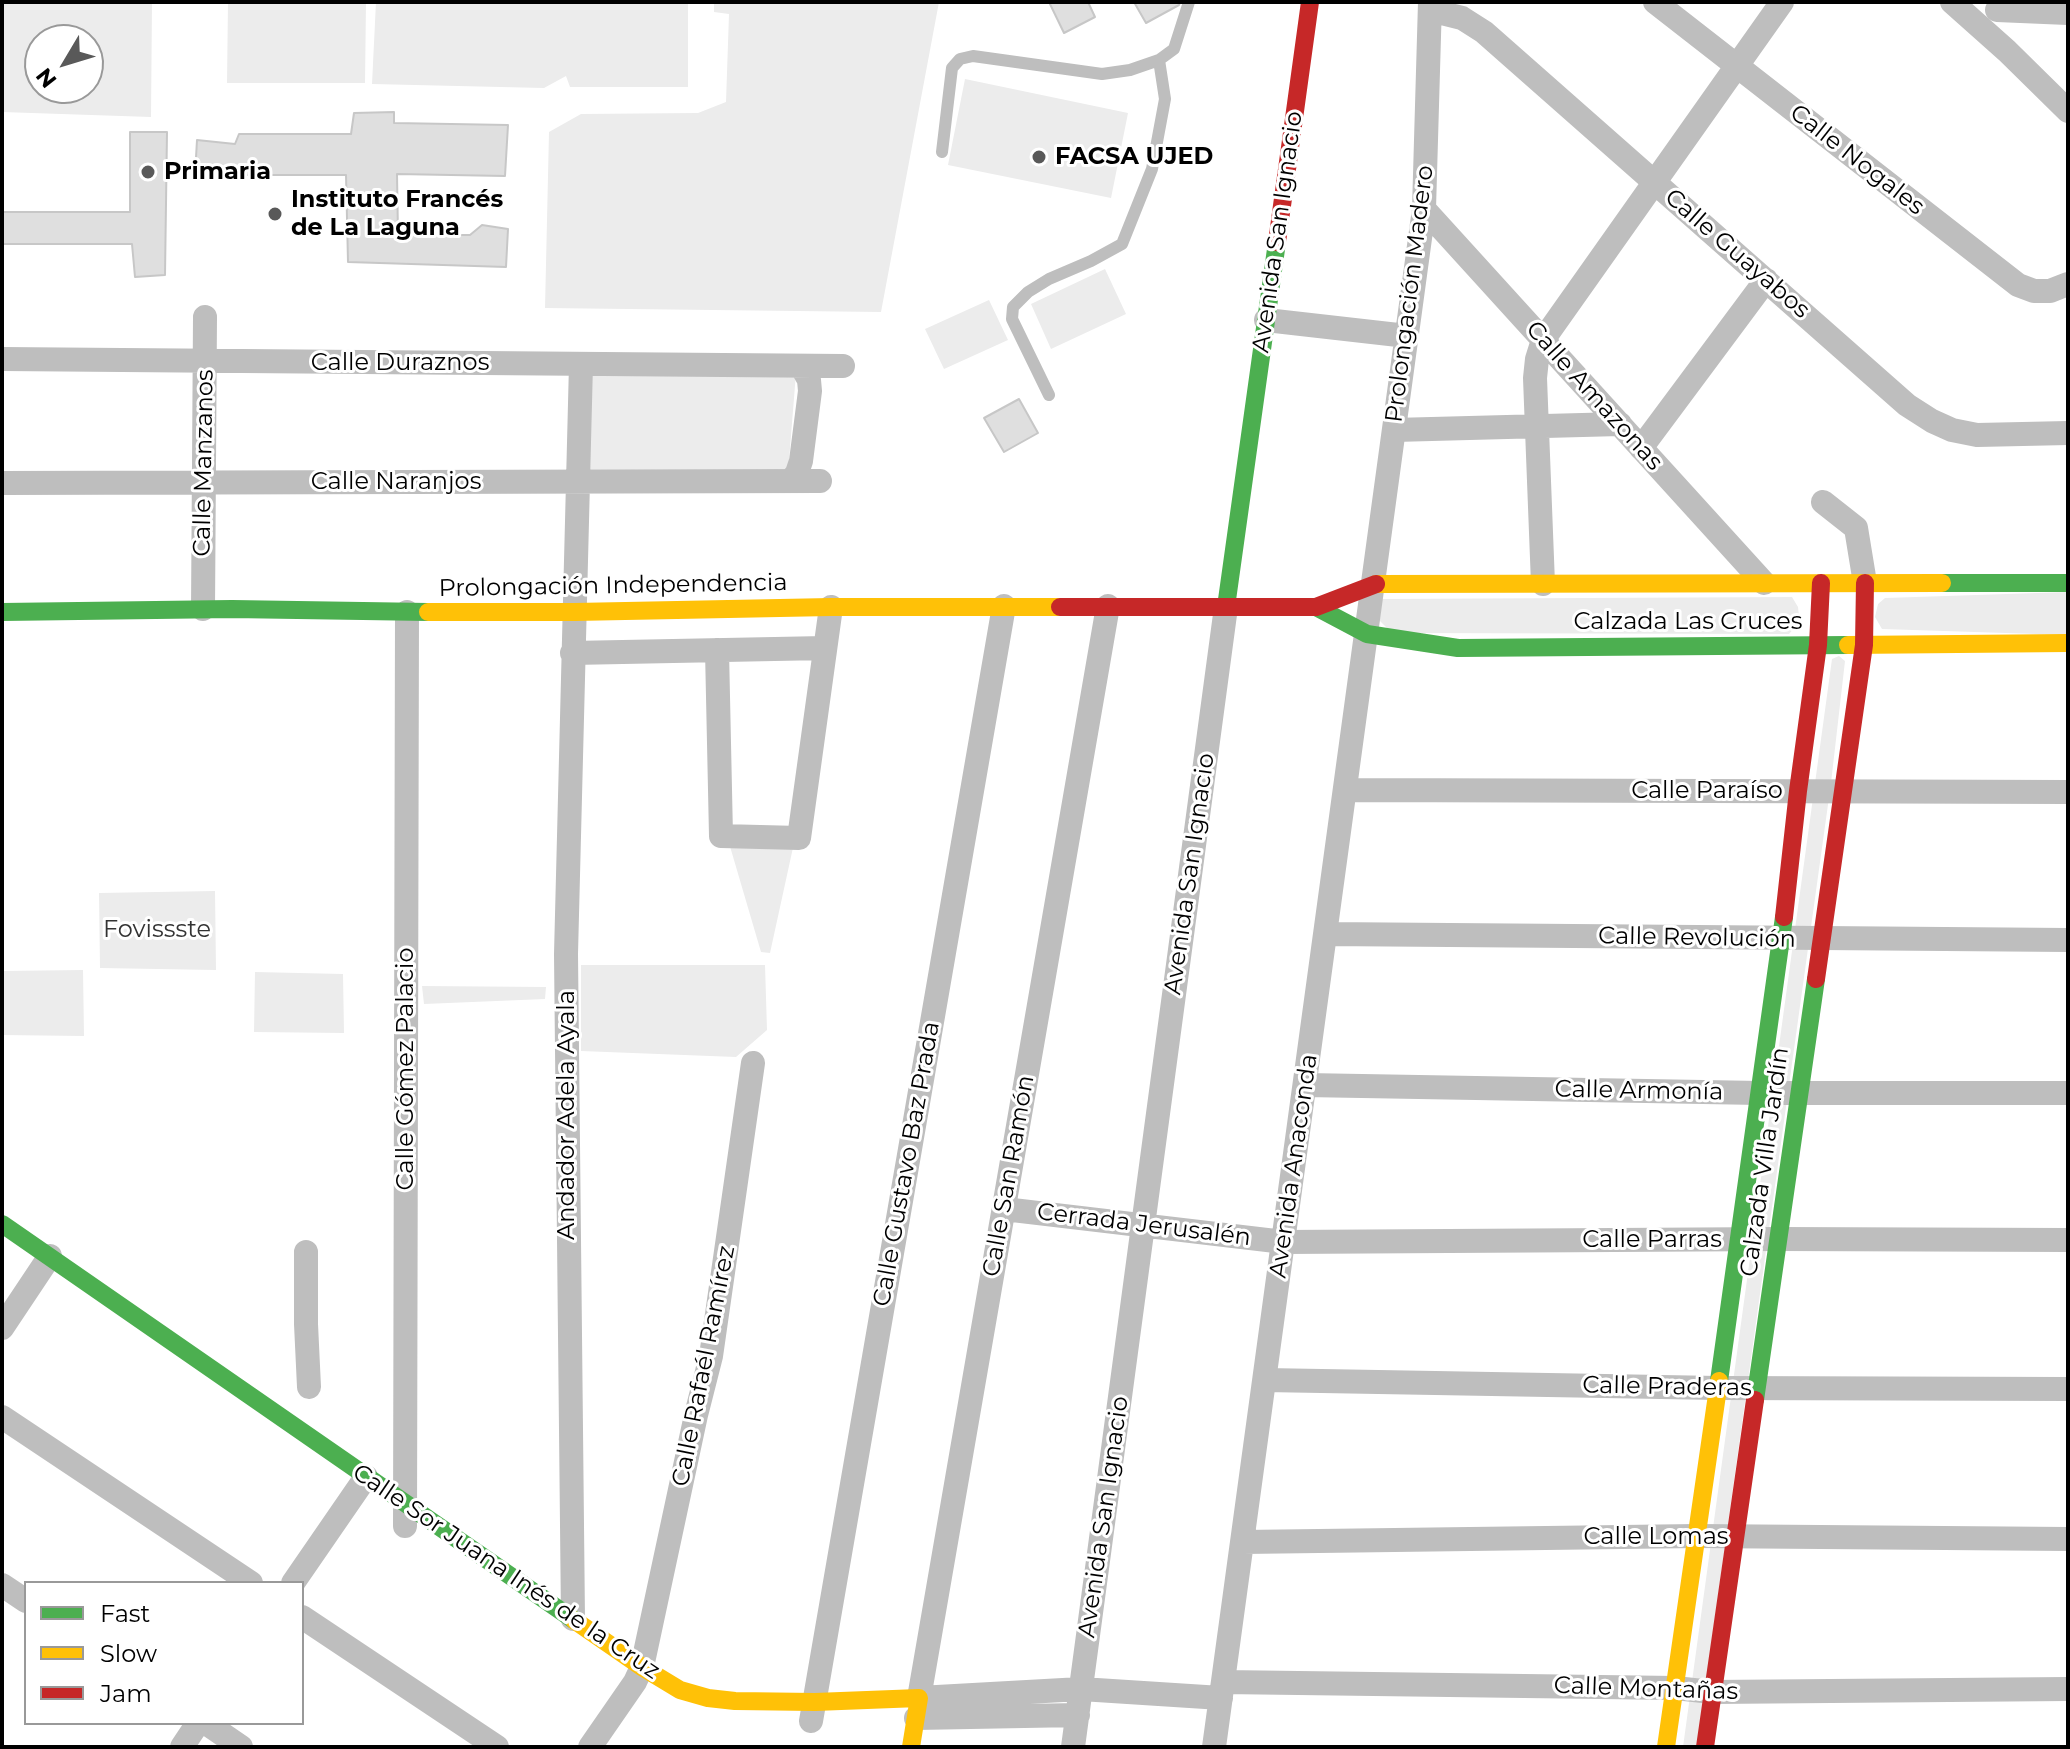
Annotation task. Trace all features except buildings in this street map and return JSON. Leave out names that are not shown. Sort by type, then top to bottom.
[{"type":"street","name":"Avenida San Ignacio","points":[[1073,1747],[1310,2]]},
{"type":"street","name":"Calle Nogales","points":[[1655,2],[2018,285],[2034,291],[2050,291],[2068,284]]},
{"type":"street","points":[[1543,584],[1536,369],[1543,340],[1782,2]]},
{"type":"street","points":[[1952,2],[2068,111]]},
{"type":"street","name":"Calle Guayabos","points":[[1430,6],[1462,18],[1484,32],[1907,405],[1952,430],[1977,435],[2068,433]]},
{"type":"street","name":"Prolongación Madero","points":[[1373,584],[1424,209],[1430,6]]},
{"type":"street","points":[[2007,51],[1997,37],[1997,6],[2068,13]]},
{"type":"street","name":"Calle Amazonas","points":[[1424,209],[1764,583]]},
{"type":"street","points":[[1641,448],[1766,280]]},
{"type":"street","name":"Calle Manzanos","points":[[203,609],[205,317]]},
{"type":"street","points":[[1266,320],[1407,336]]},
{"type":"street","name":"Calle Duraznos","points":[[2,359],[843,366]]},
{"type":"street","name":"Andador Adela Ayala","points":[[573,1619],[566,954],[581,364]]},
{"type":"street","points":[[791,481],[801,461],[810,391],[809,380],[799,366]]},
{"type":"street","points":[[1394,430],[1620,424]]},
{"type":"street","name":"Calle Naranjos","points":[[2,483],[820,481]]},
{"type":"street","points":[[1823,502],[1856,528],[1865,583]]},
{"type":"street","name":"Calzada Villa Jardín","points":[[1666,1747],[1782,938],[1818,645],[1821,583]]},
{"type":"street","name":"Calzada Villa Jardín","points":[[1705,1747],[1864,645],[1865,583]]},
{"type":"street","name":"Calzada Las Cruces","points":[[1226,607],[1316,607],[1373,584],[2068,583]]},
{"type":"street","name":"Avenida Anaconda","points":[[1214,1747],[1373,584]]},
{"type":"street","name":"Calle Gustavo Baz Prada","points":[[812,1716],[1004,606]]},
{"type":"street","name":"Calle San Ramón","points":[[911,1747],[912,1711],[1004,1209],[1108,606]]},
{"type":"street","points":[[717,650],[721,836],[799,838],[831,607]]},
{"type":"street","name":"Prolongación Independencia","points":[[2,612],[1226,607]]},
{"type":"street","name":"Calzada Las Cruces","points":[[1316,607],[1367,634],[1458,648],[2068,643]]},
{"type":"street","name":"Calle Gómez Palacio","points":[[405,1520],[407,612]]},
{"type":"street","points":[[572,653],[825,648]]},
{"type":"street","name":"Calle Paraíso","points":[[1346,790],[2068,792]]},
{"type":"street","name":"Calle Revolución","points":[[1326,934],[2068,940]]},
{"type":"street","name":"Calle Rafaél Ramírez","points":[[639,1674],[711,1356],[753,1063]]},
{"type":"street","name":"Calle Armonía","points":[[1305,1085],[1760,1093],[2068,1093]]},
{"type":"street","name":"Cerrada Jerusalén","points":[[1004,1209],[1284,1242]]},
{"type":"street","name":"Calle Sor Juana Inés de la Cruz","points":[[2,1224],[41,1270],[124,1321],[405,1520],[573,1619],[670,1703],[699,1714]]},
{"type":"street","name":"Calle Parras","points":[[1284,1242],[2068,1240]]},
{"type":"street","points":[[306,1252],[309,1387]]},
{"type":"street","points":[[2,1328],[41,1270]]},
{"type":"street","name":"Calle Praderas","points":[[1265,1380],[1718,1388],[2068,1389]]},
{"type":"street","points":[[2,1417],[248,1581]]},
{"type":"street","name":"Calle Sor Juana Inés de la Cruz","points":[[330,1473],[363,1489]]},
{"type":"street","points":[[294,1581],[363,1489]]},
{"type":"street","name":"Calle Lomas","points":[[1243,1542],[1697,1536],[2068,1539]]},
{"type":"street","name":"Calle Sor Juana Inés de la Cruz","points":[[481,1578],[639,1674],[708,1698],[812,1716],[912,1711],[1078,1715]]},
{"type":"street","points":[[2,1585],[24,1600]]},
{"type":"street","points":[[304,1618],[497,1747]]},
{"type":"street","points":[[590,1747],[639,1674]]},
{"type":"street","name":"Calle Montañas","points":[[1081,1689],[1675,1688],[1712,1692],[2068,1689]]},
{"type":"street","name":"Calle Sor Juana Inés de la Cruz","points":[[912,1711],[1081,1689]]},
{"type":"street","points":[[182,1747],[197,1725]]},
{"type":"street","points":[[209,1725],[241,1747]]},
{"type":"lane","points":[[942,152],[952,68],[960,59],[973,56],[1102,74],[1130,70],[1159,60],[1174,49],[1189,2]]},
{"type":"lane","points":[[1049,395],[1012,319],[1013,307],[1028,292],[1049,279],[1122,244],[1152,169],[1165,99],[1159,60]]},
{"type":"green space","points":[[2,2],[152,2],[151,117],[2,112]]},
{"type":"green space","points":[[228,2],[366,2],[365,83],[227,83]]},
{"type":"green space","points":[[376,2],[688,2],[688,87],[570,87],[566,76],[544,88],[372,84]]},
{"type":"green space","points":[[714,2],[939,2],[881,312],[545,308],[549,132],[581,114],[698,113],[726,102],[729,14],[714,12]]},
{"type":"green space","points":[[965,79],[1128,113],[1111,198],[948,165]]},
{"type":"green space","points":[[1105,269],[1126,314],[1051,349],[1031,304]]},
{"type":"green space","points":[[989,300],[1008,340],[944,369],[925,329]]},
{"type":"green space","points":[[579,370],[796,373],[788,473],[576,472]]},
{"type":"green space","points":[[2068,592],[2068,635],[1882,629],[1875,617],[1878,604],[1885,598]]},
{"type":"green space","points":[[1792,597],[1799,616],[1789,634],[1392,633],[1376,617],[1380,599]]},
{"type":"green space","points":[[1839,656],[1845,661],[1831,783],[1697,1747],[1683,1747],[1832,659]]},
{"type":"green space","points":[[729,843],[794,843],[770,953],[761,952]]},
{"type":"green space","name":"Fovissste","points":[[215,891],[216,970],[100,968],[99,893]]},
{"type":"green space","points":[[581,965],[765,965],[767,1030],[736,1057],[581,1051]]},
{"type":"green space","points":[[83,970],[84,1036],[2,1035],[2,971]]},
{"type":"green space","points":[[255,972],[343,974],[344,1033],[254,1032]]},
{"type":"green space","points":[[422,986],[546,987],[545,999],[424,1004]]},
{"type":"traffic: fast","points":[[1226,607],[1277,242]]},
{"type":"traffic: fast","points":[[1942,583],[2068,583]]},
{"type":"traffic: fast","points":[[1316,607],[1367,634],[1458,648],[1848,645]]},
{"type":"traffic: fast","points":[[2,612],[232,609],[428,612]]},
{"type":"traffic: fast","points":[[1719,1381],[1784,917]]},
{"type":"traffic: fast","points":[[1755,1400],[1816,979]]},
{"type":"traffic: fast","points":[[2,1224],[574,1620]]},
{"type":"traffic: slow","points":[[1376,584],[1942,583]]},
{"type":"traffic: slow","points":[[428,612],[1060,607]]},
{"type":"traffic: slow","points":[[1848,645],[2068,643]]},
{"type":"traffic: slow","points":[[1666,1747],[1719,1381]]},
{"type":"traffic: slow","points":[[574,1620],[680,1690],[708,1698],[815,1702],[919,1698],[911,1747]]},
{"type":"traffic: jam","points":[[1277,242],[1310,2]]},
{"type":"traffic: jam","points":[[1784,917],[1818,645],[1821,583]]},
{"type":"traffic: jam","points":[[1816,979],[1864,645],[1865,583]]},
{"type":"traffic: jam","points":[[1060,607],[1316,607],[1376,584]]},
{"type":"traffic: jam","points":[[1705,1747],[1755,1400]]},
{"type":"place","name":"FACSA UJED","points":[[1039,157]]},
{"type":"place","name":"Primaria","points":[[148,172]]},
{"type":"place","name":"Instituto Francés de La Laguna","points":[[275,214]]}]
